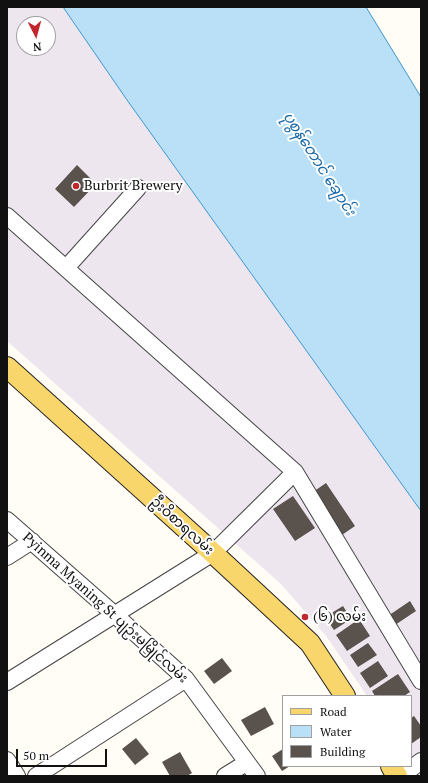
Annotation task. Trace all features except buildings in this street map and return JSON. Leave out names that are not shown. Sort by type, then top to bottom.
[{"type":"main road","name":"ဦးဝိစာရလမ်း","points":[[7,366],[310,643],[344,695]]},
{"type":"main road","points":[[392,767],[397,776]]},
{"type":"street","points":[[66,268],[138,188]]},
{"type":"street","points":[[7,216],[294,472],[421,681]]},
{"type":"street","points":[[7,682],[213,553],[294,472]]},
{"type":"street","name":"Pyinma Myaning St ပျဉ်းမမြိုင်လမ်း","points":[[7,520],[186,679],[257,776]]},
{"type":"street","points":[[7,557],[32,541]]},
{"type":"street","points":[[36,776],[186,679]]},
{"type":"street","points":[[7,760],[17,776]]},
{"type":"street","points":[[402,776],[421,761]]},
{"type":"street","points":[[226,776],[246,763]]},
{"type":"shaded area","points":[[7,7],[63,7],[127,100],[421,511],[421,775],[412,762],[412,695],[366,695],[326,636],[281,584],[7,341]]},
{"type":"water","name":"ပုစွန်တောင် ချောင်း","points":[[63,7],[366,7],[421,97],[421,511],[127,100]]},
{"type":"place","name":"Burbrit Brewery","points":[[76,186]]},
{"type":"place","name":"(၆) လမ်း","points":[[305,617]]}]
